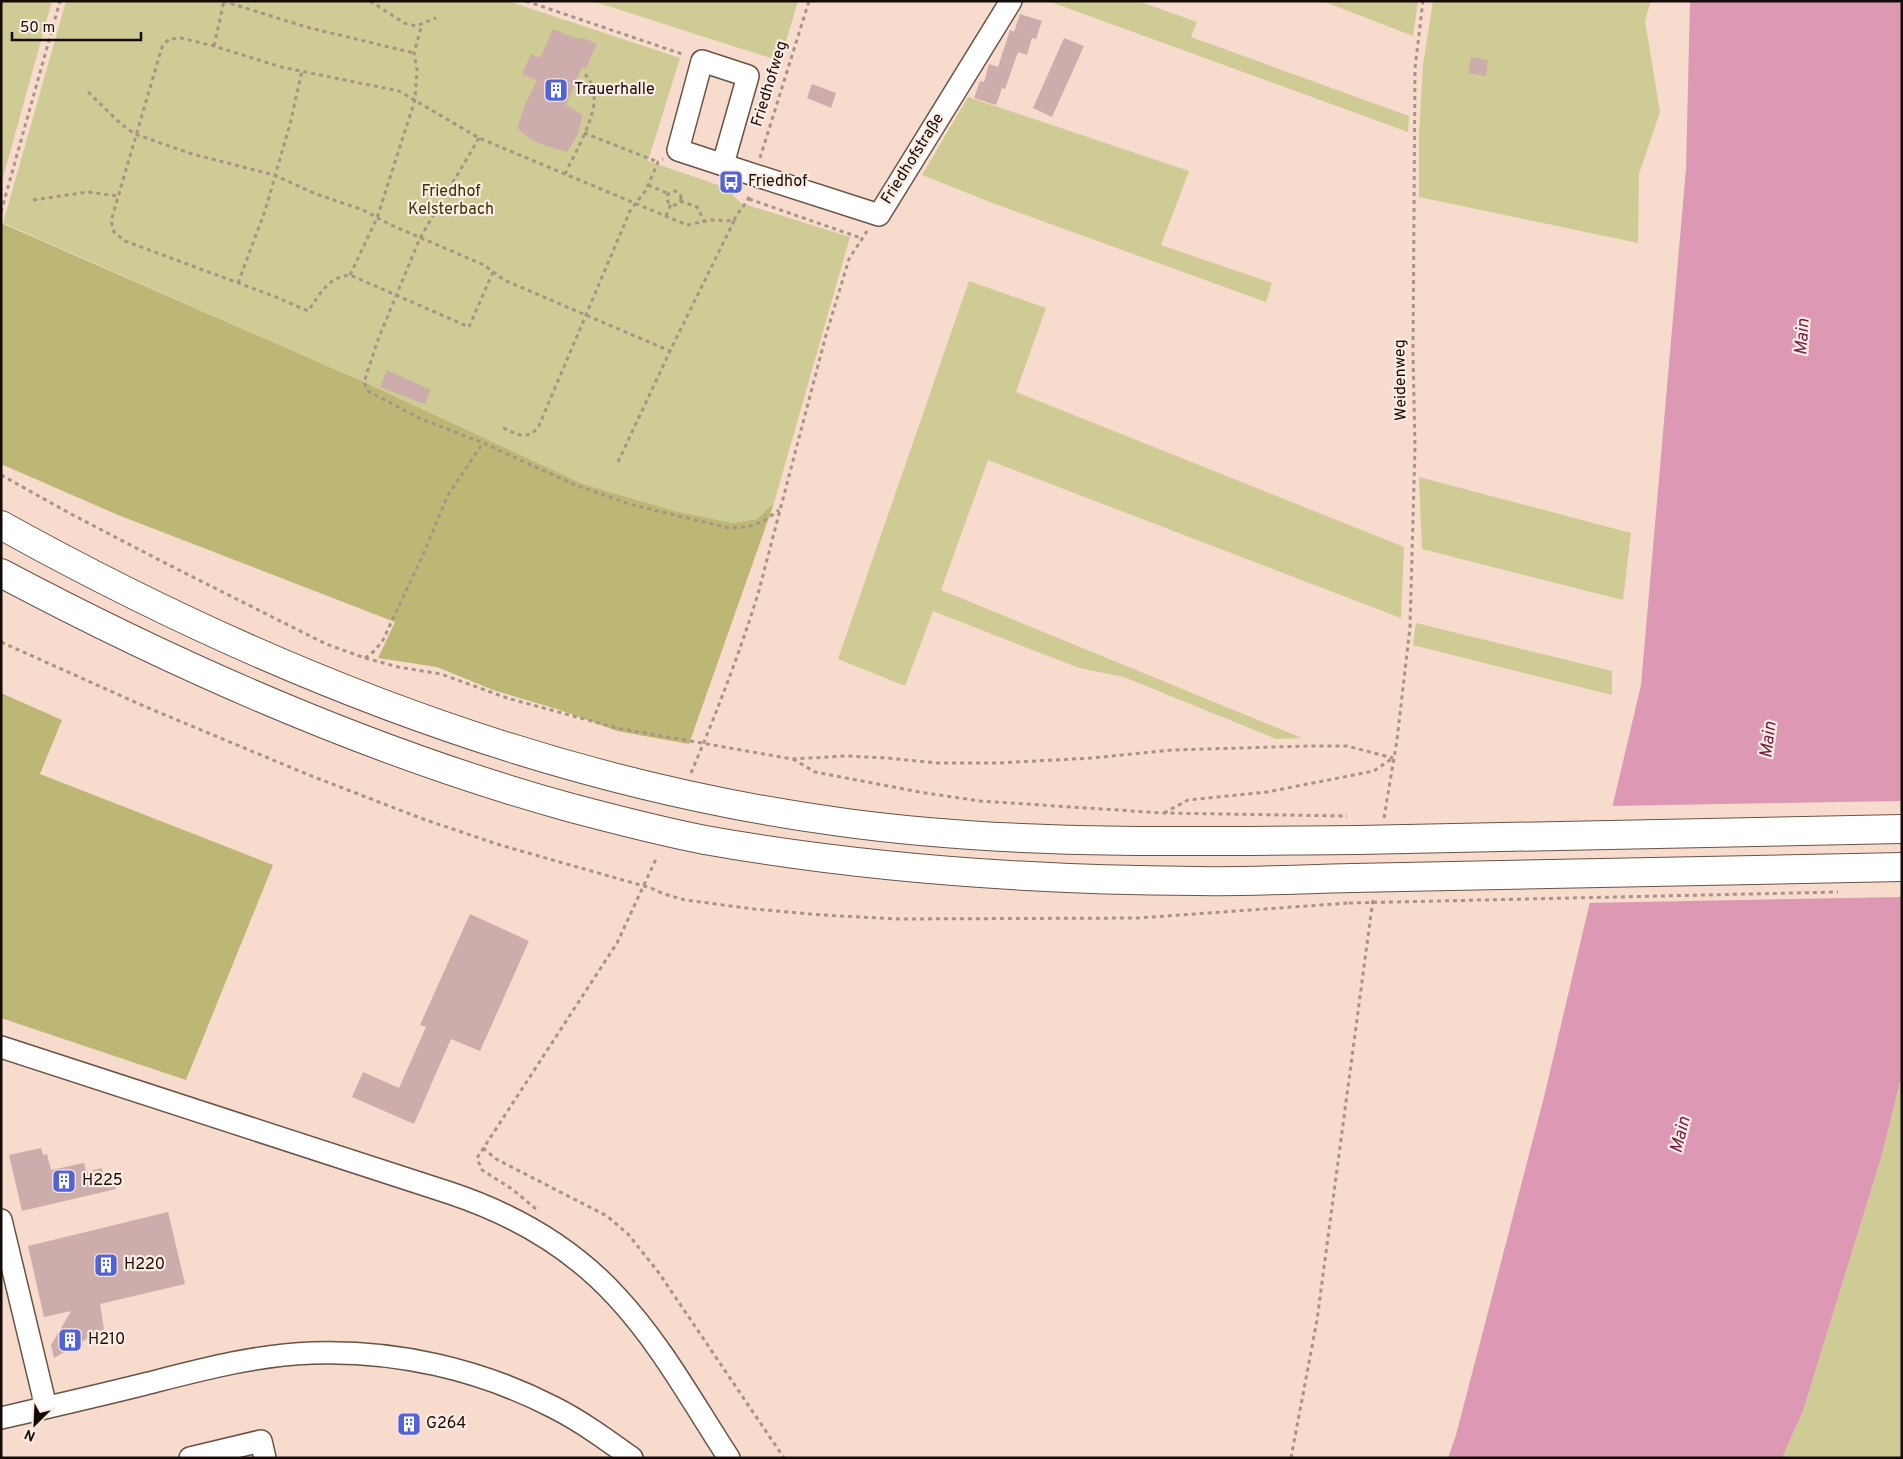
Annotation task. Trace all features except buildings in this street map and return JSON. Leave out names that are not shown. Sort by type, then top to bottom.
[{"type":"highway","points":[[1,525],[50,552],[172,613],[337,687],[383,705],[488,742],[573,768],[644,786],[822,820],[953,834],[1080,840],[1354,828],[1902,829]]},
{"type":"highway","points":[[1,573],[88,619],[226,684],[364,741],[519,793],[608,818],[702,839],[758,848],[917,869],[1006,876],[1093,880],[1201,881],[1351,890],[1902,867]]},
{"type":"street","name":"Friedhofstraße","points":[[702,61],[678,150],[879,215],[1011,1]]},
{"type":"street","points":[[702,61],[748,76],[723,164]]},
{"type":"street","points":[[1,1047],[458,1195],[502,1213],[529,1227],[573,1256],[616,1296],[654,1343],[729,1458]]},
{"type":"street","points":[[1,1220],[44,1398]]},
{"type":"street","points":[[1,1418],[44,1398],[204,1368],[311,1353],[355,1354],[438,1365],[494,1381],[554,1407],[583,1424],[632,1458]]},
{"type":"street","points":[[190,1458],[261,1441],[265,1458]]},
{"type":"path","points":[[1,212],[60,1]]},
{"type":"path","points":[[214,46],[223,1],[306,27],[414,53]]},
{"type":"path","points":[[370,1],[404,23],[416,26],[436,18]]},
{"type":"path","points":[[526,1],[702,61]]},
{"type":"path","name":"Friedhofweg","points":[[754,175],[809,1]]},
{"type":"path","name":"Weidenweg","points":[[1383,827],[1410,627],[1414,555],[1415,68],[1423,1]]},
{"type":"path","points":[[350,275],[377,218],[415,100],[418,70],[414,53],[422,24]]},
{"type":"path","points":[[493,272],[470,327],[350,275],[339,276],[325,286],[308,311],[125,241],[114,232],[111,221],[162,47],[169,39],[181,38],[214,46],[281,67],[399,91],[479,138],[687,225],[712,220],[734,221]]},
{"type":"path","points":[[238,283],[265,211],[290,124],[302,71]]},
{"type":"path","points":[[565,174],[591,119],[594,102],[593,88],[583,72]]},
{"type":"path","points":[[88,92],[121,124],[135,134],[192,154],[274,176],[316,194],[363,210],[420,238],[484,265],[504,280],[670,351]]},
{"type":"path","points":[[503,428],[524,436],[532,434],[538,428],[630,211],[637,204],[648,185],[658,162],[584,133]]},
{"type":"path","points":[[479,138],[420,238],[379,337],[364,382],[368,391],[419,418],[483,442],[575,485],[607,497],[729,528],[747,527],[762,522],[779,510]]},
{"type":"path","points":[[648,185],[669,194],[671,192],[678,192],[681,198],[680,201]]},
{"type":"path","points":[[32,200],[88,192],[118,196]]},
{"type":"path","points":[[669,194],[667,200],[671,204],[676,205],[680,201]]},
{"type":"path","points":[[618,462],[738,211],[749,199],[861,238]]},
{"type":"path","points":[[680,201],[697,208],[704,221]]},
{"type":"path","points":[[666,216],[671,204]]},
{"type":"path","points":[[691,773],[734,668],[750,621],[826,335],[849,259],[861,238],[879,215]]},
{"type":"path","points":[[365,658],[374,652],[382,642],[422,557],[448,495],[483,442]]},
{"type":"path","points":[[1,474],[71,514],[244,604],[326,644],[365,658],[441,674],[507,698],[617,728],[792,759],[846,756],[937,763],[998,763],[1092,758],[1172,750],[1309,746],[1347,746],[1393,758]]},
{"type":"path","points":[[2,642],[146,707],[310,775],[423,819],[500,845],[684,900],[822,916],[899,919],[1138,918],[1351,890],[1842,892]]},
{"type":"path","points":[[1163,814],[1188,800],[1267,792],[1374,771],[1393,758]]},
{"type":"path","points":[[792,759],[815,772],[919,792],[980,801],[1354,828]]},
{"type":"path","points":[[540,1211],[512,1189],[482,1170],[477,1158],[617,943],[656,859]]},
{"type":"path","points":[[1291,1458],[1317,1320],[1373,897]]},
{"type":"path","points":[[483,1148],[496,1159],[606,1216],[628,1234],[659,1273],[784,1458]]},
{"type":"green space","points":[[1,1],[52,1],[1,185]]},
{"type":"green space","name":"Friedhof Kelsterbach","points":[[66,1],[508,1],[680,58],[648,161],[724,187],[741,203],[850,237],[774,503],[757,519],[733,523],[675,511],[583,484],[364,382],[3,223]]},
{"type":"green space","points":[[592,1],[798,1],[780,61]]},
{"type":"green space","points":[[1048,1],[1138,1],[1197,22],[1191,37],[1409,116],[1408,132]]},
{"type":"green space","points":[[1322,1],[1418,1],[1413,36]]},
{"type":"green space","points":[[1433,1],[1651,1],[1645,21],[1660,112],[1639,174],[1638,243],[1419,197],[1419,134],[1423,65]]},
{"type":"green space","points":[[968,97],[1189,171],[1161,245],[1272,283],[1266,302],[995,204],[922,175]]},
{"type":"green space","points":[[969,281],[1046,308],[1016,392],[1404,547],[1401,618],[988,460],[941,590],[1302,738],[1276,739],[1124,677],[1079,668],[933,611],[905,686],[838,659]]},
{"type":"green space","points":[[1419,477],[1631,533],[1623,600],[1422,549]]},
{"type":"green space","points":[[1416,623],[1612,671],[1612,695],[1413,645]]},
{"type":"green space","points":[[1902,1074],[1902,1458],[1782,1458],[1803,1411],[1881,1158]]},
{"type":"shaded area","points":[[1,223],[364,382],[583,484],[675,511],[733,523],[757,519],[774,503],[689,744],[617,731],[560,710],[493,690],[437,667],[378,658],[395,622],[118,515],[1,464]]},
{"type":"shaded area","points":[[1,693],[62,720],[40,774],[273,865],[186,1080],[1,1018]]},
{"type":"water","name":"Main","points":[[1690,1],[1902,1],[1902,1074],[1881,1158],[1803,1411],[1782,1458],[1448,1458],[1456,1435],[1544,1097],[1641,685],[1686,169]]},
{"type":"pier","points":[[1902,801],[1902,897],[1587,903],[1610,806]]},
{"type":"place","name":"Trauerhalle","points":[[556,90]]},
{"type":"place","name":"Friedhof","points":[[731,182]]},
{"type":"place","name":"H225","points":[[64,1181]]},
{"type":"place","name":"H220","points":[[106,1265]]},
{"type":"place","name":"H210","points":[[70,1340]]},
{"type":"place","name":"G264","points":[[409,1424]]}]
